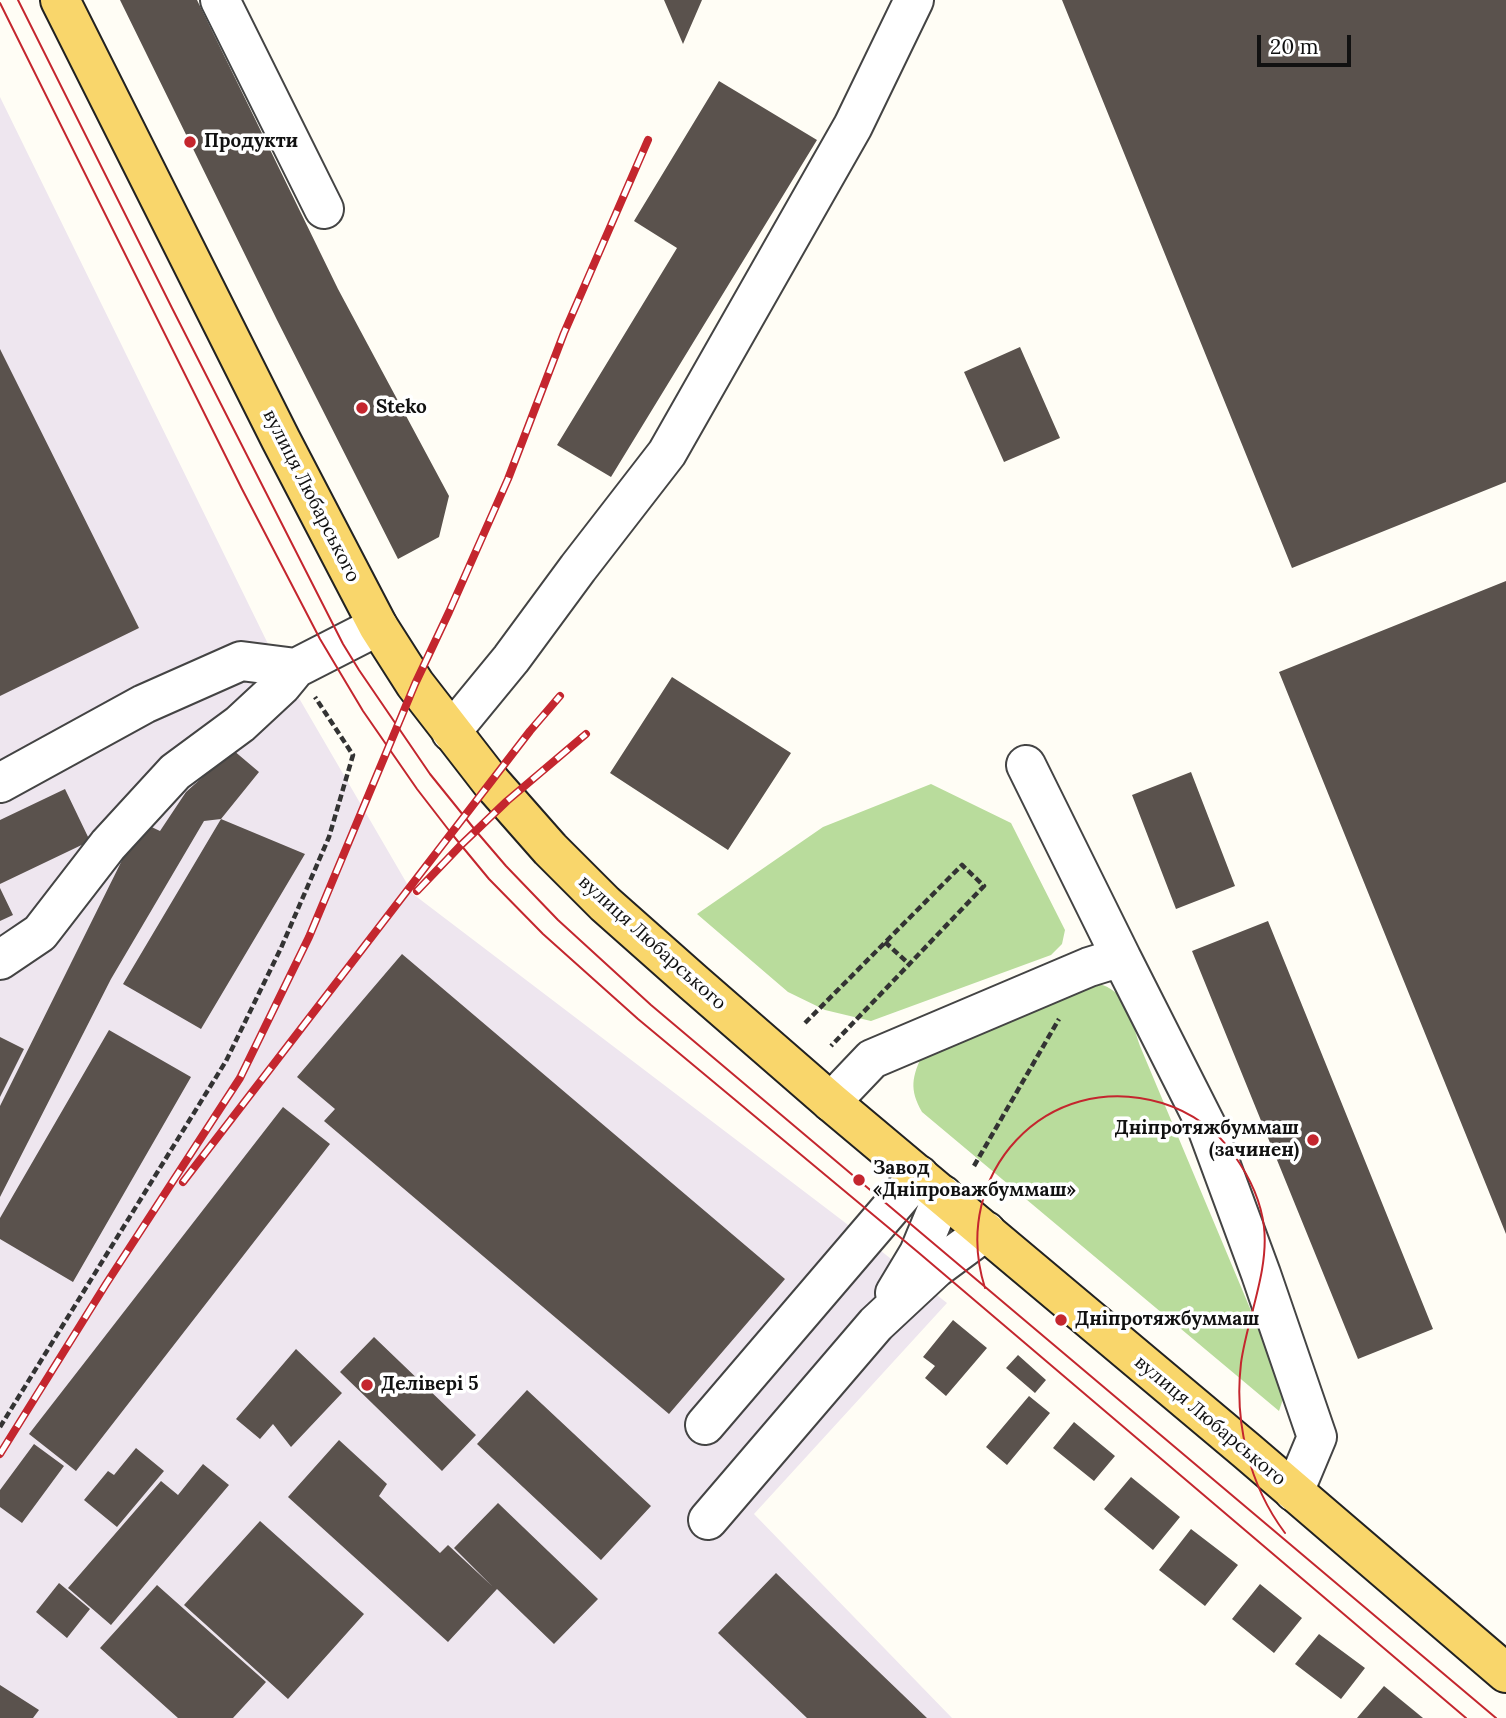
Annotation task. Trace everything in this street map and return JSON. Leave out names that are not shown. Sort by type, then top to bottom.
[{"type":"main road","name":"вулиця Любарського","points":[[60,0],[281,440],[378,626],[415,684],[491,782],[550,849],[605,904],[831,1102],[1506,1672]]},
{"type":"lane","points":[[220,0],[324,209]]},
{"type":"lane","points":[[451,732],[511,659],[667,453],[853,126],[914,0]]},
{"type":"lane","points":[[0,960],[40,933],[108,845],[174,772],[240,724],[282,685],[296,668],[378,626]]},
{"type":"lane","points":[[0,783],[144,705],[241,661],[296,668]]},
{"type":"lane","points":[[1026,765],[1206,1125],[1261,1274],[1317,1437],[1294,1492]]},
{"type":"lane","points":[[831,1102],[872,1059],[1089,967],[1121,957]]},
{"type":"lane","points":[[876,1324],[919,1253],[931,1185]]},
{"type":"lane","points":[[705,1425],[931,1185]]},
{"type":"lane","points":[[708,1520],[876,1324],[936,1268],[986,1231]]},
{"type":"path","points":[[0,1427],[226,1061],[281,948],[328,836],[353,755],[296,668]]},
{"type":"path","points":[[805,1023],[961,865],[984,886],[831,1046]]},
{"type":"path","points":[[885,942],[909,964]]},
{"type":"path","points":[[974,1166],[1062,1014]]},
{"type":"shaded area","points":[[0,97],[271,650],[413,894],[947,1303],[754,1514],[952,1718],[0,1718]]},
{"type":"green space","points":[[931,784],[1011,823],[1065,930],[1062,944],[1051,955],[871,1021],[825,1010],[788,992],[697,914],[823,827]]},
{"type":"green space","points":[[1096,983],[1115,992],[1127,1007],[1140,1046],[1283,1387],[1279,1411],[922,1112],[918,1104],[914,1083],[916,1069],[923,1053]]},
{"type":"building","points":[[120,0],[197,0],[338,289],[449,496],[439,537],[398,559]]},
{"type":"building","points":[[664,0],[702,0],[683,44]]},
{"type":"building","points":[[1062,0],[1506,0],[1506,482],[1292,568]]},
{"type":"building","points":[[719,81],[817,140],[611,477],[557,445],[677,248],[634,221]]},
{"type":"building","points":[[1020,347],[1060,438],[1004,462],[964,372]]},
{"type":"building","points":[[0,349],[139,628],[0,696]]},
{"type":"building","points":[[1506,581],[1506,1234],[1279,672]]},
{"type":"building","points":[[672,677],[791,753],[728,850],[610,773]]},
{"type":"building","points":[[233,750],[259,772],[221,819],[204,821],[111,979],[0,1197],[0,1106],[141,822],[160,831],[186,792]]},
{"type":"building","points":[[1191,772],[1235,886],[1176,909],[1132,795]]},
{"type":"building","points":[[65,789],[90,841],[0,884],[0,820]]},
{"type":"building","points":[[221,819],[305,854],[201,1029],[123,984]]},
{"type":"building","points":[[0,888],[13,915],[0,921]]},
{"type":"building","name":"Дніпротяжбуммаш (зачинен)","points":[[1268,921],[1433,1329],[1358,1359],[1192,951]]},
{"type":"building","points":[[402,954],[785,1279],[669,1414],[324,1121],[335,1109],[297,1077]]},
{"type":"building","points":[[109,1030],[191,1077],[73,1282],[0,1239],[0,1218]]},
{"type":"building","points":[[0,1037],[24,1049],[0,1097]]},
{"type":"building","points":[[283,1107],[330,1144],[76,1471],[29,1434]]},
{"type":"building","points":[[953,1320],[987,1348],[946,1396],[925,1378],[935,1366],[923,1357]]},
{"type":"building","points":[[374,1337],[476,1435],[442,1471],[340,1372]]},
{"type":"building","points":[[296,1349],[342,1393],[291,1447],[273,1424],[260,1439],[236,1419]]},
{"type":"building","points":[[1018,1355],[1046,1380],[1035,1393],[1006,1368]]},
{"type":"building","points":[[527,1390],[651,1506],[601,1560],[477,1444]]},
{"type":"building","points":[[1029,1396],[1050,1413],[1007,1465],[986,1447]]},
{"type":"building","points":[[1074,1422],[1115,1456],[1094,1481],[1053,1448]]},
{"type":"building","points":[[339,1440],[387,1484],[379,1496],[440,1553],[448,1545],[492,1586],[454,1548],[498,1503],[598,1599],[554,1644],[497,1589],[448,1642],[288,1497]]},
{"type":"building","points":[[34,1444],[64,1466],[22,1523],[0,1507],[0,1490]]},
{"type":"building","points":[[136,1448],[164,1471],[117,1527],[84,1500],[108,1471],[114,1475]]},
{"type":"building","points":[[203,1464],[229,1485],[111,1625],[68,1588],[161,1481],[178,1495]]},
{"type":"building","points":[[1131,1477],[1180,1517],[1153,1550],[1104,1509]]},
{"type":"building","points":[[260,1521],[364,1614],[288,1699],[184,1605]]},
{"type":"building","points":[[1191,1529],[1238,1565],[1205,1606],[1159,1570]]},
{"type":"building","points":[[776,1573],[927,1718],[807,1718],[718,1633]]},
{"type":"building","points":[[59,1583],[90,1609],[67,1638],[36,1612]]},
{"type":"building","points":[[1260,1584],[1302,1618],[1274,1653],[1232,1619]]},
{"type":"building","points":[[157,1585],[266,1682],[233,1718],[178,1718],[100,1648]]},
{"type":"building","points":[[1319,1634],[1365,1668],[1341,1699],[1295,1664]]},
{"type":"building","points":[[0,1685],[39,1710],[33,1718],[0,1718]]},
{"type":"building","points":[[1384,1686],[1423,1718],[1357,1718]]},
{"type":"tram line","points":[[18,0],[343,644],[430,774],[506,866],[558,920],[651,1005],[1496,1718]]},
{"type":"tram line","points":[[0,3],[242,489],[320,639],[363,711],[417,789],[489,879],[543,934],[638,1019],[919,1253],[1466,1718]]},
{"type":"tram line","points":[[985,1288],[978,1246],[981,1206],[995,1171],[1016,1140],[1046,1116],[1080,1101],[1120,1096],[1173,1107],[1211,1130],[1227,1146],[1245,1171],[1254,1189],[1264,1227],[1261,1278],[1241,1363],[1240,1408],[1242,1430],[1253,1474],[1272,1514],[1285,1533]]},
{"type":"railway","points":[[0,1454],[106,1284],[240,1078],[309,937],[415,684],[508,479],[564,333],[648,140]]},
{"type":"railway","points":[[183,1182],[530,731],[560,696]]},
{"type":"railway","points":[[417,891],[507,801],[586,734]]},
{"type":"place","name":"Продукти","points":[[190,142]]},
{"type":"place","name":"Steko","points":[[362,408]]},
{"type":"place","name":"Дніпротяжбуммаш (зачинен)","points":[[1313,1140]]},
{"type":"place","name":"Завод «Дніпроважбуммаш»","points":[[859,1180]]},
{"type":"place","name":"Дніпротяжбуммаш","points":[[1061,1320]]},
{"type":"place","name":"Делівері 5","points":[[367,1385]]}]
